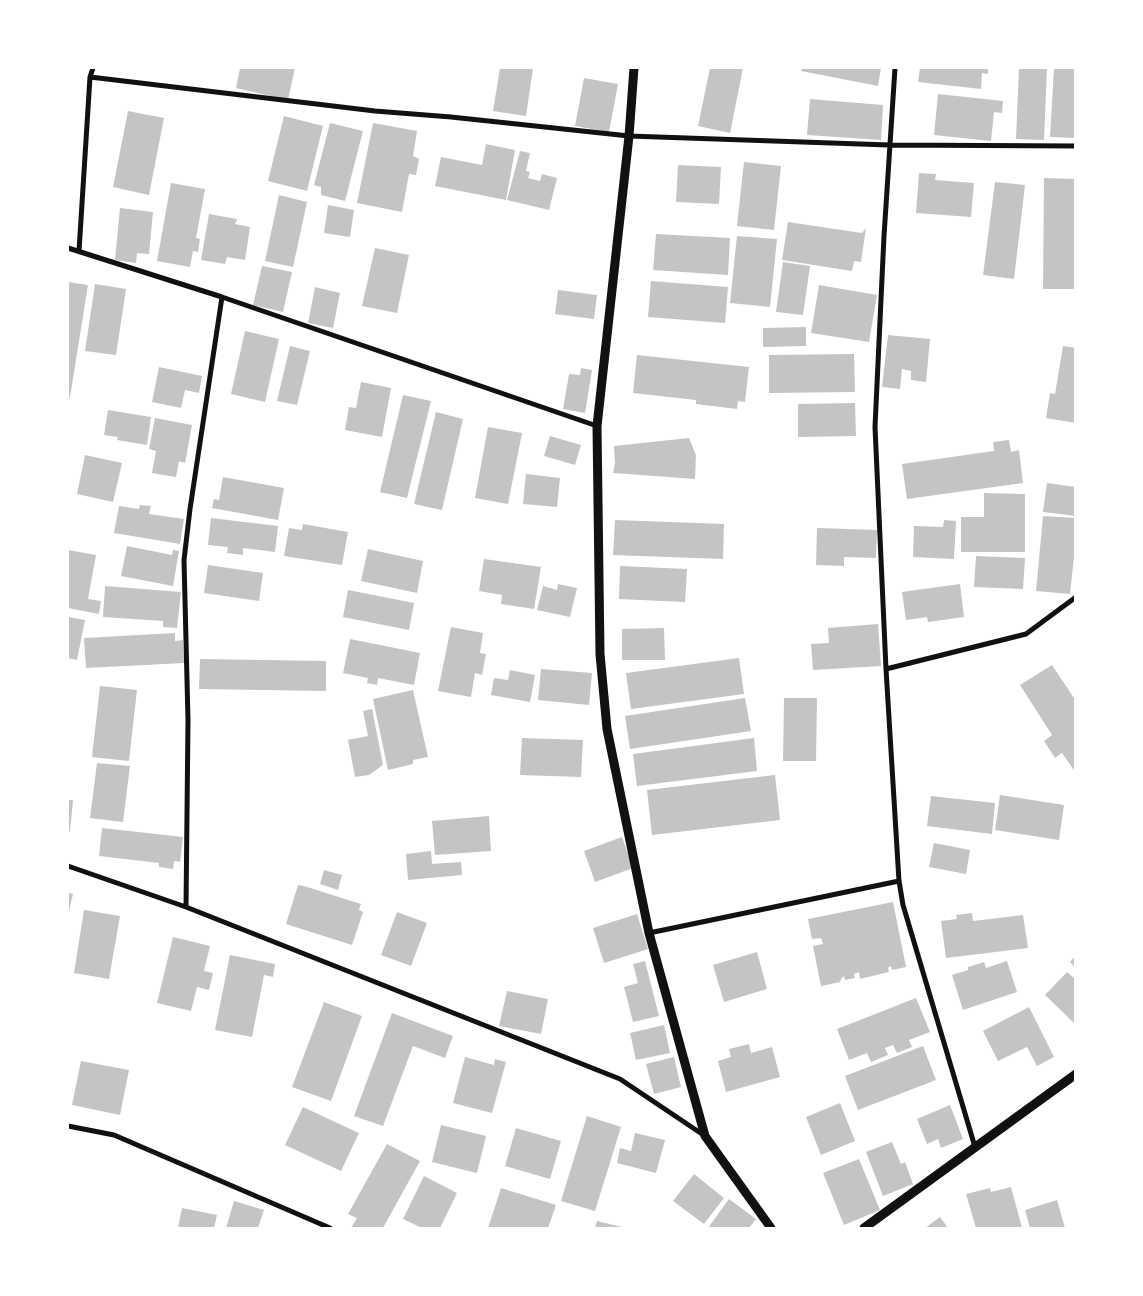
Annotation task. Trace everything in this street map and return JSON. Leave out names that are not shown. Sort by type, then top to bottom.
[{"type":"street","points":[[80,251],[90,77],[93,68]]},
{"type":"street","points":[[634,68],[629,136],[597,426],[600,654],[607,729],[649,933],[705,1136],[771,1228]]},
{"type":"street","points":[[895,68],[874,427],[899,882],[903,905],[975,1147]]},
{"type":"street","points":[[90,77],[366,110],[451,116],[629,136],[889,145],[1076,146]]},
{"type":"street","points":[[68,248],[222,297],[597,426]]},
{"type":"street","points":[[186,907],[188,720],[184,560],[222,297]]},
{"type":"street","points":[[886,669],[1026,634],[1076,597]]},
{"type":"street","points":[[68,866],[186,907],[620,1080],[705,1136]]},
{"type":"street","points":[[649,933],[899,882]]},
{"type":"street","points":[[864,1228],[1076,1074]]},
{"type":"street","points":[[68,1126],[114,1134],[330,1228]]},
{"type":"building","points":[[240,68],[295,68],[288,100],[236,88]]},
{"type":"building","points":[[500,68],[533,68],[526,116],[493,111]]},
{"type":"building","points":[[710,68],[743,68],[730,133],[698,126]]},
{"type":"building","points":[[802,68],[881,68],[878,86],[801,71]]},
{"type":"building","points":[[920,68],[988,68],[988,74],[982,73],[981,89],[918,82]]},
{"type":"building","points":[[1019,68],[1047,68],[1044,140],[1016,139]]},
{"type":"building","points":[[1054,68],[1076,68],[1076,138],[1050,137]]},
{"type":"building","points":[[584,78],[618,84],[609,132],[575,126]]},
{"type":"building","points":[[938,94],[1003,101],[1002,113],[994,112],[991,141],[934,135]]},
{"type":"building","points":[[810,99],[883,105],[881,140],[807,135]]},
{"type":"building","points":[[128,111],[164,118],[149,195],[113,187]]},
{"type":"building","points":[[284,116],[323,126],[307,191],[268,181]]},
{"type":"building","points":[[330,123],[363,131],[345,201],[321,195],[321,187],[314,185]]},
{"type":"building","points":[[373,123],[417,131],[413,156],[419,159],[416,175],[409,174],[402,212],[357,203]]},
{"type":"building","points":[[486,144],[515,150],[506,200],[435,186],[441,157],[482,165]]},
{"type":"building","points":[[520,151],[530,153],[526,171],[530,172],[528,178],[540,181],[542,174],[557,178],[549,210],[507,200]]},
{"type":"building","points":[[744,162],[781,166],[774,230],[737,226]]},
{"type":"building","points":[[678,165],[721,167],[719,204],[676,202]]},
{"type":"building","points":[[919,173],[936,174],[935,180],[974,183],[971,217],[916,213]]},
{"type":"building","points":[[1044,178],[1076,179],[1076,289],[1043,289]]},
{"type":"building","points":[[995,182],[1025,185],[1014,279],[983,275]]},
{"type":"building","points":[[171,183],[205,189],[196,238],[200,239],[198,252],[193,251],[190,267],[157,261]]},
{"type":"building","points":[[279,195],[307,202],[293,267],[265,261]]},
{"type":"building","points":[[328,205],[354,210],[350,237],[324,233]]},
{"type":"building","points":[[120,208],[153,212],[149,254],[137,253],[136,263],[115,260]]},
{"type":"building","points":[[209,214],[237,219],[235,224],[250,227],[245,260],[227,257],[225,264],[201,260]]},
{"type":"building","points":[[788,222],[862,233],[866,228],[861,262],[854,261],[852,271],[782,260]]},
{"type":"building","points":[[656,234],[730,238],[728,275],[653,270]]},
{"type":"building","points":[[737,236],[777,239],[770,307],[730,303]]},
{"type":"building","points":[[375,248],[409,255],[397,313],[362,306]]},
{"type":"building","points":[[783,262],[810,266],[803,315],[776,312]]},
{"type":"building","points":[[262,266],[292,272],[283,312],[253,305]]},
{"type":"building","points":[[651,281],[728,287],[725,323],[648,317]]},
{"type":"building","points":[[68,282],[88,285],[70,397],[68,397]]},
{"type":"building","points":[[95,284],[126,289],[116,355],[85,351]]},
{"type":"building","points":[[819,285],[877,295],[869,342],[811,333]]},
{"type":"building","points":[[315,287],[340,293],[333,328],[308,323]]},
{"type":"building","points":[[558,290],[597,295],[594,319],[555,314]]},
{"type":"building","points":[[806,327],[806,346],[763,347],[763,328]]},
{"type":"building","points":[[245,331],[279,339],[265,402],[231,394]]},
{"type":"building","points":[[888,335],[930,339],[926,382],[911,380],[911,371],[902,369],[900,389],[882,387]]},
{"type":"building","points":[[290,346],[310,351],[297,405],[277,401]]},
{"type":"building","points":[[1063,346],[1076,348],[1076,423],[1046,418],[1050,393],[1055,394]]},
{"type":"building","points":[[854,354],[855,392],[769,393],[769,355]]},
{"type":"building","points":[[637,355],[749,367],[745,402],[738,401],[737,409],[696,404],[696,400],[633,393]]},
{"type":"building","points":[[159,367],[202,376],[199,393],[185,390],[181,408],[152,402]]},
{"type":"building","points":[[581,368],[592,370],[585,413],[563,409],[569,374],[580,375]]},
{"type":"building","points":[[361,382],[391,388],[382,437],[345,430],[349,407],[356,408]]},
{"type":"building","points":[[403,395],[431,401],[407,498],[380,492]]},
{"type":"building","points":[[855,403],[856,436],[798,437],[798,404]]},
{"type":"building","points":[[108,410],[151,417],[147,445],[117,440],[118,437],[104,435]]},
{"type":"building","points":[[436,412],[463,419],[442,510],[414,504]]},
{"type":"building","points":[[155,418],[192,425],[185,463],[179,461],[176,477],[152,473],[156,451],[149,449]]},
{"type":"building","points":[[488,427],[522,433],[508,504],[475,498]]},
{"type":"building","points":[[550,436],[581,445],[575,465],[544,456]]},
{"type":"building","points":[[689,438],[696,455],[695,479],[613,473],[615,463],[614,446]]},
{"type":"building","points":[[1009,440],[1011,452],[1019,450],[1023,483],[907,499],[902,464],[994,451],[993,442]]},
{"type":"building","points":[[85,455],[122,463],[113,502],[77,494]]},
{"type":"building","points":[[526,474],[560,478],[557,507],[523,504]]},
{"type":"building","points":[[223,477],[284,488],[278,520],[212,508],[214,499],[219,500]]},
{"type":"building","points":[[1047,483],[1076,487],[1076,516],[1043,512]]},
{"type":"building","points":[[984,493],[1025,494],[1025,552],[961,552],[961,517],[984,517]]},
{"type":"building","points":[[140,505],[151,506],[149,514],[184,519],[180,544],[114,533],[119,506],[139,509]]},
{"type":"building","points":[[1043,516],[1076,518],[1076,539],[1070,594],[1036,591]]},
{"type":"building","points":[[211,518],[278,526],[275,552],[243,548],[243,555],[227,553],[228,547],[208,545]]},
{"type":"building","points":[[615,520],[724,524],[723,559],[613,555]]},
{"type":"building","points":[[944,520],[956,521],[954,559],[913,557],[914,526],[943,527]]},
{"type":"building","points":[[303,524],[348,532],[342,565],[284,556],[289,528],[302,530]]},
{"type":"building","points":[[817,528],[877,530],[876,558],[844,557],[844,566],[816,565]]},
{"type":"building","points":[[127,546],[172,555],[173,550],[179,551],[173,586],[121,576]]},
{"type":"building","points":[[368,549],[423,561],[417,593],[361,581]]},
{"type":"building","points":[[68,550],[96,555],[88,599],[101,601],[99,614],[68,608]]},
{"type":"building","points":[[976,556],[1025,558],[1023,589],[974,587]]},
{"type":"building","points":[[484,559],[541,567],[534,609],[501,604],[502,595],[479,591]]},
{"type":"building","points":[[208,565],[263,573],[259,601],[204,593]]},
{"type":"building","points":[[620,566],[687,569],[685,602],[619,599]]},
{"type":"building","points":[[558,584],[577,588],[570,617],[537,610],[543,586],[557,590]]},
{"type":"building","points":[[960,584],[964,617],[928,622],[927,617],[906,620],[902,592]]},
{"type":"building","points":[[105,586],[181,592],[177,628],[163,627],[163,621],[103,617]]},
{"type":"building","points":[[348,590],[414,603],[409,630],[343,617]]},
{"type":"building","points":[[68,617],[85,620],[77,660],[68,658]]},
{"type":"building","points":[[878,624],[881,666],[813,670],[811,644],[829,643],[828,628]]},
{"type":"building","points":[[451,627],[483,633],[480,653],[486,654],[482,675],[475,673],[471,697],[438,691]]},
{"type":"building","points":[[664,628],[665,660],[622,660],[622,629]]},
{"type":"building","points":[[175,633],[175,641],[183,640],[184,663],[86,668],[84,638]]},
{"type":"building","points":[[350,639],[420,653],[414,685],[378,678],[377,685],[367,683],[368,678],[343,673]]},
{"type":"building","points":[[739,658],[744,694],[631,709],[626,673]]},
{"type":"building","points":[[200,659],[326,661],[326,691],[199,689]]},
{"type":"building","points":[[1052,665],[1076,701],[1076,773],[1062,753],[1055,758],[1044,741],[1052,735],[1020,685]]},
{"type":"building","points":[[541,669],[592,673],[589,705],[538,700]]},
{"type":"building","points":[[510,670],[535,675],[530,702],[491,695],[494,678],[508,680]]},
{"type":"building","points":[[100,686],[137,690],[129,761],[92,757]]},
{"type":"building","points":[[413,690],[428,757],[413,760],[413,764],[388,770],[373,699]]},
{"type":"building","points":[[745,698],[751,731],[630,749],[625,716]]},
{"type":"building","points":[[784,698],[817,698],[816,761],[783,761]]},
{"type":"building","points":[[372,709],[383,765],[369,775],[355,777],[348,740],[368,736],[363,711]]},
{"type":"building","points":[[522,738],[583,740],[581,777],[520,775]]},
{"type":"building","points":[[754,738],[757,771],[637,786],[633,754]]},
{"type":"building","points":[[97,763],[130,766],[123,822],[90,818]]},
{"type":"building","points":[[775,775],[780,820],[652,835],[647,790]]},
{"type":"building","points":[[1000,795],[1064,805],[1059,840],[995,830]]},
{"type":"building","points":[[931,796],[995,803],[992,834],[927,826]]},
{"type":"building","points":[[68,800],[73,800],[70,832],[68,831]]},
{"type":"building","points":[[489,816],[491,851],[435,855],[432,821]]},
{"type":"building","points":[[102,828],[183,837],[180,862],[174,861],[173,869],[159,867],[159,863],[99,856]]},
{"type":"building","points":[[622,837],[633,868],[595,882],[584,851]]},
{"type":"building","points":[[934,843],[970,850],[966,874],[929,867]]},
{"type":"building","points":[[431,851],[432,864],[461,862],[462,875],[408,880],[406,854]]},
{"type":"building","points":[[324,870],[342,875],[338,890],[320,884]]},
{"type":"building","points":[[298,885],[361,904],[359,910],[363,912],[352,945],[286,924]]},
{"type":"building","points":[[68,893],[73,894],[68,915]]},
{"type":"building","points":[[893,902],[906,967],[892,970],[891,966],[888,968],[889,972],[860,979],[859,972],[854,974],[855,978],[845,980],[844,976],[840,982],[821,986],[813,946],[823,944],[821,938],[812,939],[808,919]]},
{"type":"building","points":[[84,910],[120,916],[109,979],[74,973]]},
{"type":"building","points":[[397,912],[427,923],[411,966],[381,955]]},
{"type":"building","points":[[972,913],[973,921],[1023,915],[1028,948],[946,958],[941,921],[957,919],[956,915]]},
{"type":"building","points":[[637,914],[648,949],[604,963],[593,928]]},
{"type":"building","points":[[173,937],[210,946],[204,971],[213,973],[209,990],[197,987],[191,1011],[157,1003]]},
{"type":"building","points":[[757,952],[767,989],[724,1002],[713,965]]},
{"type":"building","points":[[230,955],[275,964],[273,977],[264,975],[252,1037],[215,1030]]},
{"type":"building","points":[[1076,955],[1076,968],[1070,962]]},
{"type":"building","points":[[645,961],[659,1016],[633,1022],[624,987],[638,983],[633,964]]},
{"type":"building","points":[[1007,961],[1017,992],[963,1010],[952,975],[984,962],[986,968]]},
{"type":"building","points":[[1067,972],[1076,980],[1076,1025],[1045,995]]},
{"type":"building","points":[[507,991],[548,999],[541,1034],[499,1026]]},
{"type":"building","points":[[916,998],[930,1032],[909,1040],[912,1047],[897,1053],[893,1045],[885,1048],[888,1055],[871,1062],[867,1053],[849,1060],[837,1029]]},
{"type":"building","points":[[324,1002],[362,1016],[331,1101],[292,1087]]},
{"type":"building","points":[[1029,1007],[1054,1057],[1037,1066],[1027,1047],[998,1061],[983,1031]]},
{"type":"building","points":[[392,1013],[453,1036],[445,1058],[413,1046],[383,1126],[354,1116]]},
{"type":"building","points":[[664,1025],[670,1053],[636,1060],[630,1033]]},
{"type":"building","points":[[749,1044],[751,1053],[772,1047],[780,1077],[726,1092],[718,1061],[731,1057],[729,1049]]},
{"type":"building","points":[[923,1046],[936,1080],[858,1110],[845,1076]]},
{"type":"building","points":[[465,1057],[494,1065],[495,1059],[506,1062],[492,1113],[453,1103]]},
{"type":"building","points":[[674,1057],[681,1087],[654,1094],[646,1064]]},
{"type":"building","points":[[81,1061],[129,1070],[120,1115],[72,1105]]},
{"type":"building","points":[[840,1103],[855,1141],[821,1155],[806,1117]]},
{"type":"building","points":[[950,1105],[963,1139],[941,1148],[938,1139],[927,1144],[917,1119]]},
{"type":"building","points":[[303,1107],[359,1133],[341,1171],[285,1145]]},
{"type":"building","points":[[587,1116],[621,1127],[595,1211],[561,1201]]},
{"type":"building","points":[[441,1125],[486,1136],[477,1173],[432,1162]]},
{"type":"building","points":[[516,1128],[561,1141],[550,1179],[505,1166]]},
{"type":"building","points":[[635,1133],[665,1140],[656,1173],[617,1163],[620,1148],[631,1151]]},
{"type":"building","points":[[892,1142],[901,1164],[905,1162],[913,1184],[883,1196],[866,1152]]},
{"type":"building","points":[[387,1144],[420,1161],[383,1228],[351,1228],[357,1218],[348,1214]]},
{"type":"building","points":[[859,1159],[880,1210],[844,1225],[823,1173]]},
{"type":"building","points":[[694,1174],[724,1198],[704,1224],[673,1201]]},
{"type":"building","points":[[424,1176],[457,1193],[440,1228],[422,1228],[403,1219]]},
{"type":"building","points":[[1011,1187],[1022,1228],[976,1228],[966,1194],[990,1188],[991,1192]]},
{"type":"building","points":[[501,1188],[556,1205],[548,1228],[488,1228]]},
{"type":"building","points":[[729,1199],[756,1219],[749,1228],[708,1228]]},
{"type":"building","points":[[1057,1200],[1065,1228],[1030,1228],[1025,1210]]},
{"type":"building","points":[[234,1201],[264,1210],[258,1228],[226,1228]]},
{"type":"building","points":[[182,1208],[217,1215],[214,1228],[178,1228]]},
{"type":"building","points":[[940,1217],[948,1228],[925,1228]]},
{"type":"building","points":[[597,1221],[626,1228],[595,1228]]}]
